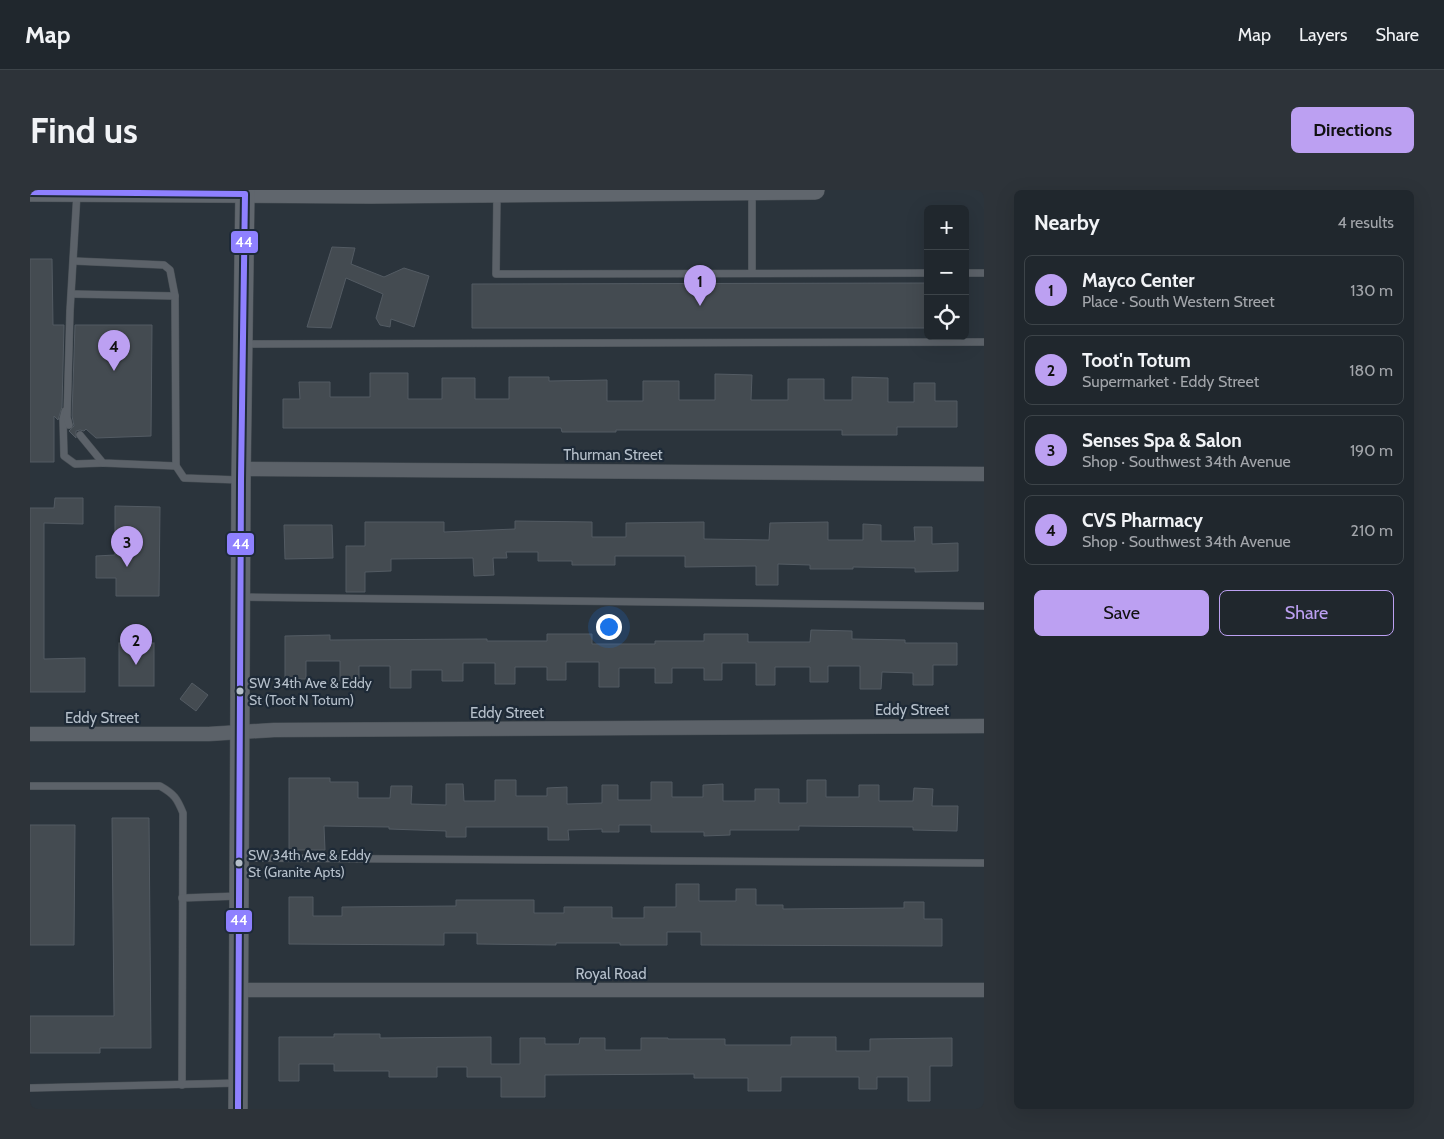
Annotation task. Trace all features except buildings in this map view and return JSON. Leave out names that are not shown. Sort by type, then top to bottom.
[{"type":"main road","points":[[30,192],[815,190]]},
{"type":"main road","points":[[238,1109],[241,475],[245,192]]},
{"type":"street","name":"Thurman Street","points":[[241,475],[984,474]]},
{"type":"street","name":"Eddy Street","points":[[30,734],[209,734],[284,730],[984,726]]},
{"type":"street","name":"Royal Road","points":[[239,990],[984,990]]},
{"type":"lane","points":[[752,190],[752,273]]},
{"type":"lane","points":[[498,191],[496,274],[924,273]]},
{"type":"lane","points":[[69,425],[67,417],[70,311],[77,192]]},
{"type":"lane","points":[[74,261],[164,265],[170,270],[175,296],[176,466],[184,478],[241,475]]},
{"type":"lane","points":[[969,273],[984,273]]},
{"type":"lane","points":[[72,294],[175,296]]},
{"type":"lane","points":[[243,344],[984,342]]},
{"type":"lane","points":[[68,399],[63,419],[64,456],[75,464],[103,463],[176,466]]},
{"type":"lane","points":[[80,436],[103,463]]},
{"type":"lane","points":[[241,597],[984,606]]},
{"type":"lane","points":[[30,786],[160,786],[178,799],[183,813],[182,1085]]},
{"type":"lane","points":[[240,858],[984,864]]},
{"type":"lane","points":[[182,898],[239,896]]},
{"type":"lane","points":[[30,1088],[238,1083]]},
{"type":"transit line","name":"44","points":[[30,192],[245,194],[241,480],[238,1109]]},
{"type":"place","name":"Mayco Center","points":[[700,306]]},
{"type":"place","name":"CVS Pharmacy","points":[[114,371]]},
{"type":"place","name":"Senses Spa & Salon","points":[[127,567]]},
{"type":"place","name":"Toot'n Totum","points":[[136,665]]},
{"type":"place","name":"SW 34th Ave & Eddy St (Toot N Totum)","points":[[240,691]]},
{"type":"place","name":"SW 34th Ave & Eddy St (Granite Apts)","points":[[239,863]]}]
